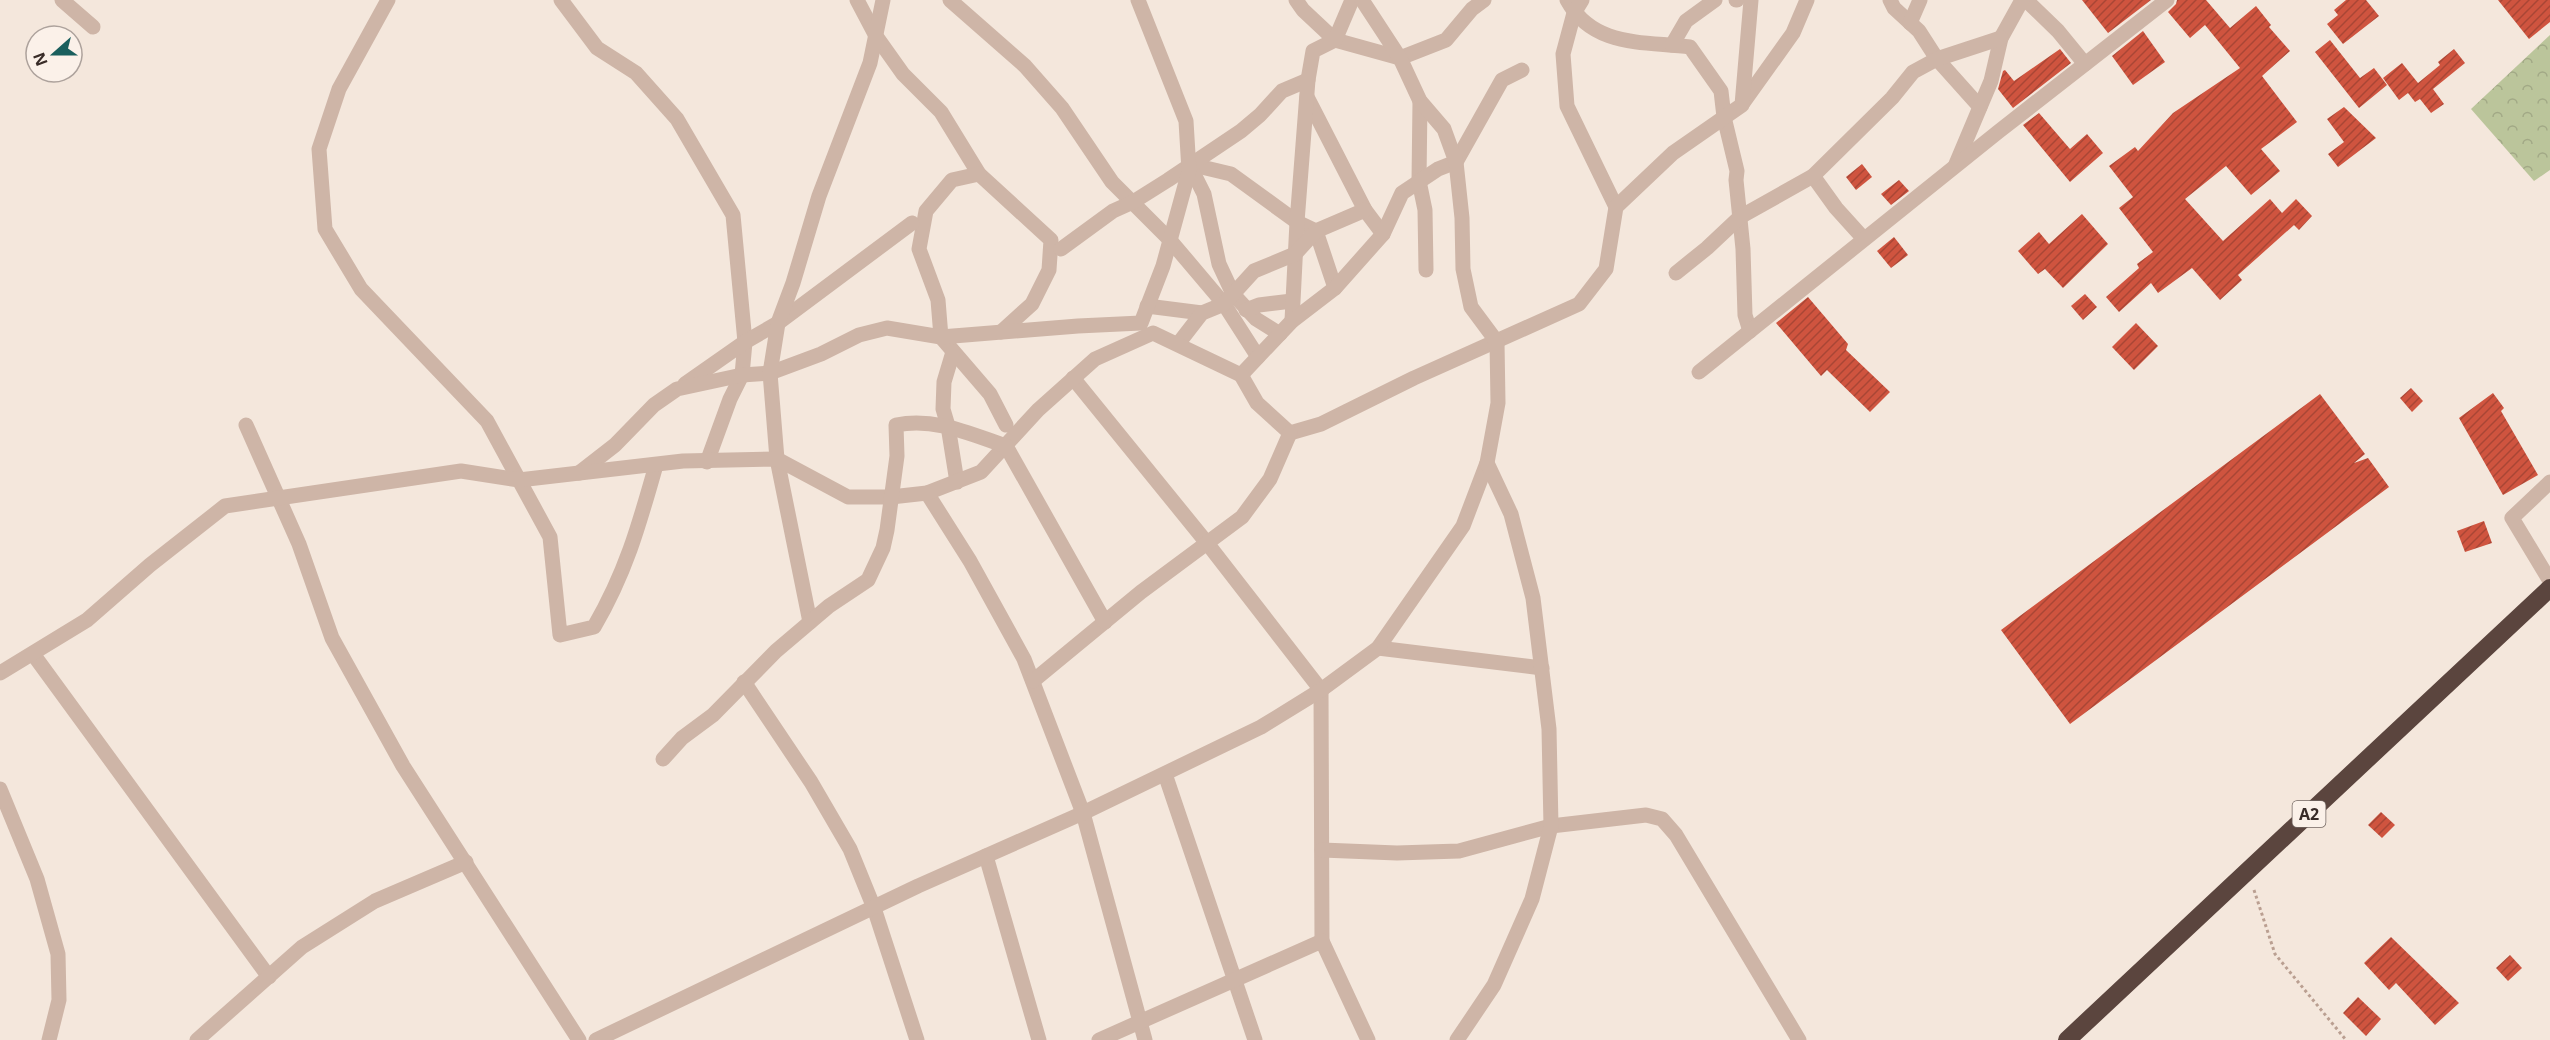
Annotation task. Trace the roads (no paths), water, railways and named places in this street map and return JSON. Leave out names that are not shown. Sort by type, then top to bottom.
[{"type":"highway","name":"A2","points":[[2067,1040],[2550,588]]},
{"type":"street","points":[[62,0],[93,27]]},
{"type":"street","points":[[388,0],[339,89],[319,148],[326,229],[361,289],[487,421],[550,537],[560,635],[594,627],[615,591],[628,558],[656,465]]},
{"type":"street","points":[[561,0],[597,48],[636,73],[677,119],[733,215],[745,342],[742,375],[730,399],[707,462]]},
{"type":"street","points":[[857,0],[876,36],[903,74],[941,112],[979,174],[1051,240],[1049,270],[1032,304],[1001,332]]},
{"type":"street","points":[[810,622],[777,459],[770,373],[778,322],[793,283],[819,196],[870,63],[883,0]]},
{"type":"street","points":[[950,0],[1025,66],[1062,108],[1112,182],[1228,299],[1280,334]]},
{"type":"street","points":[[677,389],[742,375],[770,373],[821,354],[859,335],[886,328],[941,338],[1141,323],[1162,266],[1190,171],[1186,121],[1138,0]]},
{"type":"street","points":[[1296,0],[1303,10],[1335,40],[1400,58],[1446,40],[1472,9],[1484,0]]},
{"type":"street","points":[[1292,321],[1308,80],[1313,51],[1335,40],[1352,0]]},
{"type":"street","points":[[596,1040],[874,908],[1083,813],[1261,727],[1321,690],[1378,648],[1463,526],[1487,463],[1498,403],[1497,342],[1471,307],[1463,269],[1462,218],[1456,162],[1444,129],[1420,101],[1400,58],[1362,0]]},
{"type":"street","points":[[1672,45],[1686,21],[1715,0]]},
{"type":"street","points":[[1742,105],[1751,0]]},
{"type":"street","points":[[1290,433],[1321,424],[1414,378],[1579,304],[1606,269],[1617,207],[1673,153],[1742,105],[1793,33],[1807,0]]},
{"type":"street","points":[[1890,0],[1894,8],[1918,31],[1937,59],[1980,107]]},
{"type":"street","points":[[1910,23],[1920,0]]},
{"type":"street","points":[[1955,166],[1991,81],[2001,38],[2024,0],[2058,32],[2085,64]]},
{"type":"street","points":[[1699,372],[1955,166],[2167,0]]},
{"type":"street","points":[[1574,4],[1581,20],[1604,34],[1627,42],[1690,47],[1721,91],[1724,117],[1737,171],[1745,315],[1750,331]]},
{"type":"street","points":[[1574,4],[1563,54],[1567,106],[1617,207]]},
{"type":"street","points":[[1676,273],[1740,217],[1813,176],[1878,112],[1913,72],[1937,59],[2001,38]]},
{"type":"street","points":[[1241,375],[1292,321],[1335,288],[1383,234],[1402,193],[1438,169],[1456,162],[1502,80],[1522,70]]},
{"type":"street","points":[[1061,249],[1113,211],[1132,202],[1241,130],[1260,115],[1282,91],[1308,80]]},
{"type":"street","points":[[1307,97],[1365,210],[1383,234]]},
{"type":"street","points":[[1420,101],[1419,181],[1425,210],[1426,270]]},
{"type":"street","points":[[1189,164],[1231,174],[1297,222],[1316,231],[1335,288]]},
{"type":"street","points":[[1189,164],[1204,194],[1228,299],[1258,357]]},
{"type":"street","points":[[979,174],[952,180],[926,212],[919,249],[938,300],[941,338],[990,394],[1006,425]]},
{"type":"street","points":[[1813,176],[1836,208],[1864,239]]},
{"type":"street","points":[[1178,344],[1202,313],[1228,299],[1254,271],[1295,255],[1316,231],[1365,210]]},
{"type":"street","points":[[578,474],[615,445],[654,405],[778,322],[912,223]]},
{"type":"street","points":[[1246,310],[1259,305],[1292,301]]},
{"type":"street","points":[[1147,306],[1202,313]]},
{"type":"street","points":[[0,673],[87,620],[225,506],[279,500],[461,471],[519,480],[683,461],[777,459],[848,497],[891,498],[927,493],[981,472],[1038,410],[1095,359],[1153,333],[1241,375],[1257,403],[1290,433]]},
{"type":"street","points":[[953,352],[944,382],[943,409],[957,483]]},
{"type":"street","points":[[1073,378],[1207,543],[1321,690],[1322,941],[1368,1040]]},
{"type":"street","points":[[663,759],[682,738],[713,715],[744,682],[810,622],[829,606],[868,580],[883,548],[897,456],[896,425],[914,422],[948,426],[1006,446],[1105,622]]},
{"type":"street","points":[[246,425],[299,544],[332,638],[403,766],[579,1040]]},
{"type":"street","points":[[1033,681],[1105,622],[1242,517],[1270,479],[1290,433]]},
{"type":"street","points":[[1457,1040],[1494,985],[1532,899],[1551,826],[1549,729],[1533,598],[1511,514],[1487,463]]},
{"type":"street","points":[[2550,482],[2512,518],[2550,581]]},
{"type":"street","points":[[927,493],[970,561],[1024,659],[1033,681],[1083,813],[1145,1040]]},
{"type":"street","points":[[1378,648],[1542,668]]},
{"type":"street","points":[[33,654],[269,977]]},
{"type":"street","points":[[744,682],[811,782],[850,849],[874,908],[917,1040]]},
{"type":"street","points":[[1165,774],[1255,1040]]},
{"type":"street","points":[[0,789],[37,879],[58,954],[59,1000],[49,1040]]},
{"type":"street","points":[[1322,850],[1397,853],[1459,851],[1551,826],[1646,815],[1662,819],[1676,835],[1799,1040]]},
{"type":"street","points":[[986,856],[1040,1040]]},
{"type":"street","points":[[197,1040],[303,947],[375,901],[466,862]]},
{"type":"street","points":[[1099,1040],[1139,1020],[1322,941]]}]
